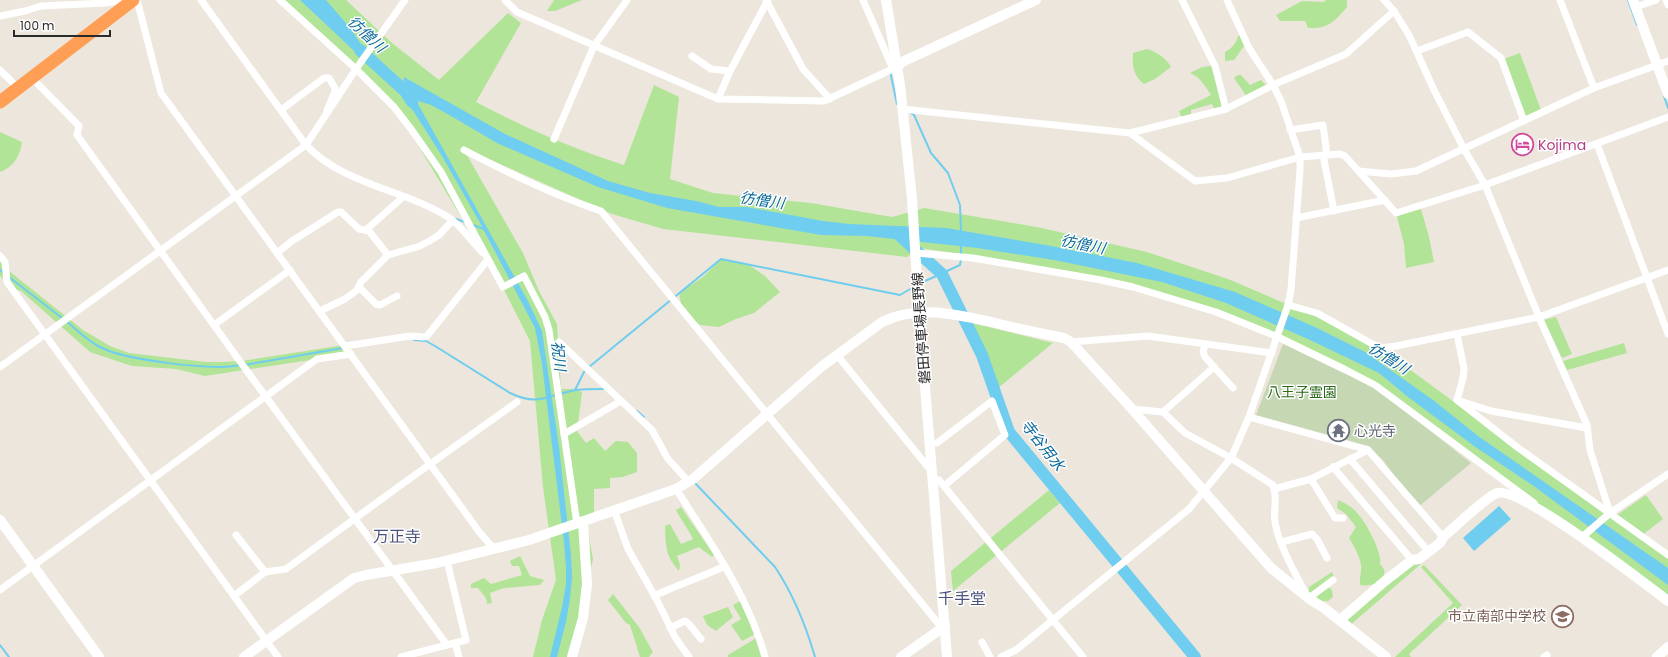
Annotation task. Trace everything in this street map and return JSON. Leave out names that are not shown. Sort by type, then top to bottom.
[{"type":"highway","points":[[0,102],[132,2]]},
{"type":"street","points":[[201,0],[317,157],[340,171],[439,213],[452,221],[489,261]]},
{"type":"street","points":[[280,0],[356,69],[394,107],[427,150],[503,287],[524,276],[545,317],[549,330],[587,584],[583,618],[572,657]]},
{"type":"street","points":[[505,0],[517,12],[718,99],[824,101],[895,68],[902,62],[1025,2],[1036,0]]},
{"type":"street","points":[[554,139],[594,46],[627,0]]},
{"type":"street","points":[[718,99],[730,72],[767,0]]},
{"type":"street","points":[[767,0],[803,69],[830,99]]},
{"type":"street","points":[[863,0],[895,68]]},
{"type":"street","name":"磐田停車場長野線","points":[[886,0],[902,109],[913,216],[943,627],[947,657]]},
{"type":"street","points":[[1182,0],[1215,66],[1226,109]]},
{"type":"street","points":[[1001,657],[1016,650],[1189,510],[1231,458],[1249,417],[1278,336],[1291,290],[1300,157],[1281,101],[1273,85],[1249,48],[1227,0]]},
{"type":"street","points":[[1384,0],[1394,11],[1417,51],[1434,90],[1464,148],[1486,185],[1539,317],[1587,428],[1590,450],[1609,514]]},
{"type":"street","points":[[1560,0],[1594,88]]},
{"type":"street","points":[[1656,0],[1635,4],[1668,94]]},
{"type":"street","points":[[1666,0],[1668,5]]},
{"type":"street","points":[[0,16],[41,6],[106,3],[118,1],[132,2],[161,93],[480,533],[494,549]]},
{"type":"street","points":[[0,367],[307,144],[356,69],[383,32],[402,1]]},
{"type":"street","points":[[902,109],[1130,133],[1226,109],[1273,85],[1346,54],[1394,11]]},
{"type":"street","points":[[1417,51],[1468,32],[1501,58],[1524,121]]},
{"type":"street","points":[[692,56],[711,69],[730,72]]},
{"type":"street","points":[[1359,171],[1391,174],[1416,171],[1594,88],[1668,61]]},
{"type":"street","points":[[0,70],[18,88]]},
{"type":"street","points":[[32,78],[79,126],[77,135],[447,645]]},
{"type":"street","points":[[282,109],[324,78],[328,78],[335,88],[335,91],[324,120]]},
{"type":"street","points":[[1130,133],[1195,180],[1227,178],[1300,157],[1340,154],[1345,156],[1396,213],[1486,185],[1668,117]]},
{"type":"street","points":[[1290,130],[1323,125],[1325,155],[1334,211]]},
{"type":"street","points":[[1597,144],[1668,334]]},
{"type":"street","points":[[464,150],[537,186],[574,202],[601,211],[943,627],[901,657]]},
{"type":"street","points":[[366,230],[403,197]]},
{"type":"street","points":[[1296,218],[1385,200]]},
{"type":"street","points":[[277,253],[292,241],[338,212],[341,212],[359,229],[369,231],[388,255]]},
{"type":"street","points":[[320,311],[345,299],[356,291],[388,255],[420,246],[439,235],[452,221]]},
{"type":"street","points":[[916,253],[972,258],[1101,280],[1133,287],[1209,309],[1278,336],[1375,385],[1530,500],[1546,514]]},
{"type":"street","points":[[0,256],[5,262],[7,282],[278,657]]},
{"type":"street","points":[[345,346],[410,336],[427,336],[486,262],[489,261]]},
{"type":"street","points":[[214,325],[290,270]]},
{"type":"street","points":[[1288,305],[1317,313],[1381,348],[1539,317],[1668,270]]},
{"type":"street","points":[[358,287],[376,304],[380,305],[397,296]]},
{"type":"street","points":[[244,657],[354,578],[447,561],[529,540],[676,488],[689,482],[821,368],[882,322],[892,317],[939,312],[1064,338],[1071,342],[1132,409],[1271,568],[1386,657]]},
{"type":"street","points":[[1457,334],[1464,369],[1464,378],[1458,400]]},
{"type":"street","points":[[1071,342],[1148,336],[1272,353]]},
{"type":"street","points":[[559,342],[652,430],[668,459],[689,482]]},
{"type":"street","points":[[1205,345],[1203,352],[1205,357],[1233,388]]},
{"type":"street","points":[[0,590],[318,359],[350,354]]},
{"type":"street","points":[[837,355],[928,467],[932,466]]},
{"type":"street","points":[[1164,412],[1214,367]]},
{"type":"street","points":[[1458,400],[1491,411],[1587,428]]},
{"type":"street","points":[[1458,400],[1609,514],[1668,555]]},
{"type":"street","points":[[564,434],[621,401]]},
{"type":"street","points":[[930,443],[937,443],[992,401],[1005,436],[944,486]]},
{"type":"street","points":[[234,596],[265,572],[286,569],[517,402]]},
{"type":"street","points":[[1132,409],[1164,412],[1185,433],[1231,458],[1273,485],[1275,522],[1282,542],[1308,597]]},
{"type":"street","points":[[1249,417],[1368,450],[1443,537]]},
{"type":"street","points":[[1274,489],[1311,479],[1368,450]]},
{"type":"street","points":[[1350,459],[1428,551]]},
{"type":"street","points":[[1333,467],[1412,560]]},
{"type":"street","points":[[1581,538],[1609,514],[1668,474]]},
{"type":"street","points":[[933,479],[939,480],[1082,657]]},
{"type":"street","points":[[1311,479],[1335,518],[1343,518]]},
{"type":"street","points":[[676,488],[735,584],[761,643],[765,657]]},
{"type":"street","points":[[1340,620],[1412,560],[1419,559],[1440,543],[1443,537],[1496,493],[1502,492],[1546,514],[1668,601]]},
{"type":"street","points":[[614,510],[628,549],[670,628],[688,657]]},
{"type":"street","points":[[0,520],[99,657]]},
{"type":"street","points":[[1282,542],[1312,534],[1317,539],[1327,558]]},
{"type":"street","points":[[236,535],[265,572]]},
{"type":"street","points":[[401,657],[466,640],[447,561]]},
{"type":"street","points":[[654,596],[676,585],[706,575],[725,566]]},
{"type":"street","points":[[1308,597],[1333,580]]},
{"type":"street","points":[[670,628],[685,621],[690,624],[701,639]]},
{"type":"street","points":[[982,642],[990,657]]},
{"type":"street","points":[[455,643],[459,657]]},
{"type":"street","points":[[1657,657],[1668,647]]},
{"type":"green space","points":[[283,0],[346,0],[392,43],[439,80],[508,13],[521,23],[476,102],[548,137],[624,165],[654,85],[679,97],[670,179],[713,193],[811,203],[892,217],[924,208],[1037,227],[1147,252],[1228,279],[1317,317],[1390,355],[1533,460],[1614,517],[1646,495],[1663,519],[1641,536],[1668,555],[1668,598],[1395,400],[1301,347],[1222,314],[1133,287],[1020,263],[920,248],[907,257],[663,229],[612,214],[471,151],[464,150],[523,253],[539,291],[557,324],[561,389],[584,389],[577,390],[582,392],[577,431],[586,443],[594,438],[605,451],[616,441],[628,442],[637,453],[637,472],[623,477],[610,478],[610,488],[594,489],[594,515],[586,521],[593,559],[571,657],[533,657],[542,620],[556,580],[543,487],[530,341],[500,282],[392,102]]},
{"type":"green space","points":[[554,0],[582,0],[555,11],[547,11]]},
{"type":"green space","points":[[1326,0],[1347,0],[1347,7],[1335,20],[1321,27],[1308,28],[1305,21],[1280,21],[1276,15],[1302,1],[1324,2]]},
{"type":"green space","points":[[1240,34],[1245,40],[1244,46],[1234,60],[1225,61],[1225,52],[1233,46]]},
{"type":"green space","points":[[1147,49],[1161,56],[1171,67],[1155,79],[1144,84],[1135,74],[1133,53]]},
{"type":"green space","points":[[1520,53],[1541,110],[1526,117],[1504,59]]},
{"type":"green space","points":[[1202,67],[1213,67],[1223,107],[1215,110],[1212,104],[1191,110],[1191,116],[1182,118],[1179,111],[1211,95],[1199,79],[1190,73]]},
{"type":"green space","points":[[1241,75],[1250,85],[1261,80],[1267,86],[1247,97],[1234,78]]},
{"type":"green space","points":[[0,132],[22,142],[18,157],[9,167],[0,172]]},
{"type":"green space","points":[[1421,209],[1434,262],[1406,268],[1404,244],[1396,213]]},
{"type":"green space","points":[[0,259],[9,271],[83,330],[110,346],[129,353],[206,362],[222,362],[242,361],[344,345],[351,354],[205,376],[176,369],[132,366],[90,352],[21,291],[16,290],[0,276]]},
{"type":"green space","points":[[721,259],[748,264],[766,277],[780,292],[754,313],[719,327],[700,325],[682,310],[679,293],[703,277]]},
{"type":"green space","points":[[1556,317],[1572,354],[1562,358],[1544,320]]},
{"type":"green space","points":[[972,323],[1053,343],[998,388]]},
{"type":"green space","points":[[1624,343],[1627,353],[1567,370],[1563,361]]},
{"type":"green space","name":"八王子霊園","points":[[1283,344],[1377,389],[1471,463],[1417,508],[1383,460],[1369,446],[1256,415]]},
{"type":"green space","points":[[1049,490],[1060,503],[953,591],[951,571]]},
{"type":"green space","points":[[1338,500],[1349,506],[1365,523],[1379,553],[1380,564],[1384,569],[1384,574],[1380,581],[1372,585],[1360,585],[1360,562],[1349,538],[1356,527],[1346,514],[1337,508]]},
{"type":"green space","points":[[681,507],[714,555],[712,557],[699,547],[677,556],[680,565],[679,571],[671,560],[667,550],[665,526],[670,524],[681,544],[693,539],[676,510]]},
{"type":"green space","points":[[520,556],[530,576],[544,580],[540,585],[504,588],[490,593],[492,603],[487,604],[486,598],[478,588],[471,588],[471,584],[484,578],[491,584],[522,575],[519,566],[512,566],[510,561]]},
{"type":"green space","points":[[1412,560],[1422,563],[1348,627],[1340,620]]},
{"type":"green space","points":[[1424,565],[1462,605],[1409,654],[1411,657],[1395,657],[1453,603],[1421,567]]},
{"type":"green space","points":[[1332,572],[1334,577],[1326,585],[1332,590],[1333,597],[1328,601],[1321,601],[1309,592],[1309,587]]},
{"type":"green space","points":[[613,594],[639,627],[653,652],[649,657],[640,657],[630,625],[626,623],[608,600]]},
{"type":"green space","points":[[742,600],[757,633],[742,641],[731,625],[741,619],[733,605]]},
{"type":"green space","points":[[728,607],[733,617],[716,631],[707,625],[703,616]]},
{"type":"green space","points":[[758,637],[765,657],[728,657],[728,655]]},
{"type":"water","points":[[300,0],[326,0],[351,29],[383,78]]},
{"type":"water","points":[[404,77],[505,134],[608,181],[650,193],[696,201],[719,207],[747,207],[823,221],[849,224],[946,228],[1051,246],[1137,263],[1235,292],[1317,328],[1365,352],[1433,400],[1478,436],[1668,568],[1668,585],[1535,487],[1474,446],[1408,397],[1379,373],[1310,340],[1226,303],[1162,282],[1054,260],[977,248],[867,236],[821,235],[667,208],[598,187],[497,143],[431,105],[418,101],[418,104],[528,301],[542,331],[559,447],[572,577],[566,622],[557,657],[550,657],[562,607],[566,584],[566,568],[542,364],[535,328],[479,221],[442,156],[414,112],[401,96]]},
{"type":"water","points":[[1499,506],[1511,519],[1474,551],[1463,538]]},
{"type":"waterway","points":[[1628,0],[1637,25]]},
{"type":"waterway","name":"彷僧川","points":[[360,50],[406,92],[412,102]]},
{"type":"waterway","points":[[890,71],[897,104]]},
{"type":"waterway","points":[[1664,96],[1668,108]]},
{"type":"waterway","points":[[911,113],[914,115],[931,153],[948,173],[960,205],[961,233]]},
{"type":"waterway","points":[[456,219],[465,222]]},
{"type":"waterway","points":[[473,225],[484,229]]},
{"type":"waterway","name":"寺谷用水","points":[[899,235],[942,274],[982,355],[1009,432],[1195,657]]},
{"type":"waterway","points":[[961,245],[961,255]]},
{"type":"waterway","points":[[589,367],[721,259],[900,295],[912,288]]},
{"type":"waterway","name":"寺谷用水","points":[[923,282],[960,265],[961,259]]},
{"type":"waterway","points":[[0,270],[4,273]]},
{"type":"waterway","points":[[9,277],[62,318]]},
{"type":"waterway","points":[[66,321],[87,339],[112,352],[169,363],[210,367],[240,365]]},
{"type":"waterway","points":[[414,340],[426,341],[510,393],[520,397],[536,400],[576,390],[604,389]]},
{"type":"waterway","points":[[244,365],[343,348]]},
{"type":"waterway","points":[[575,390],[585,370]]},
{"type":"waterway","points":[[637,411],[644,417]]},
{"type":"waterway","points":[[694,482],[775,567],[788,588],[798,610],[815,657]]},
{"type":"waterway","points":[[0,645],[9,657]]},
{"type":"place","name":"Kojima","points":[[1523,145]]},
{"type":"place","name":"心光寺","points":[[1338,431]]},
{"type":"place","name":"市立南部中学校","points":[[1562,616]]},
{"type":"district","name":"万正寺","points":[[397,536]]},
{"type":"district","name":"千手堂","points":[[962,598]]},
{"type":"water label","name":"祝川","points":[[559,356]]}]
